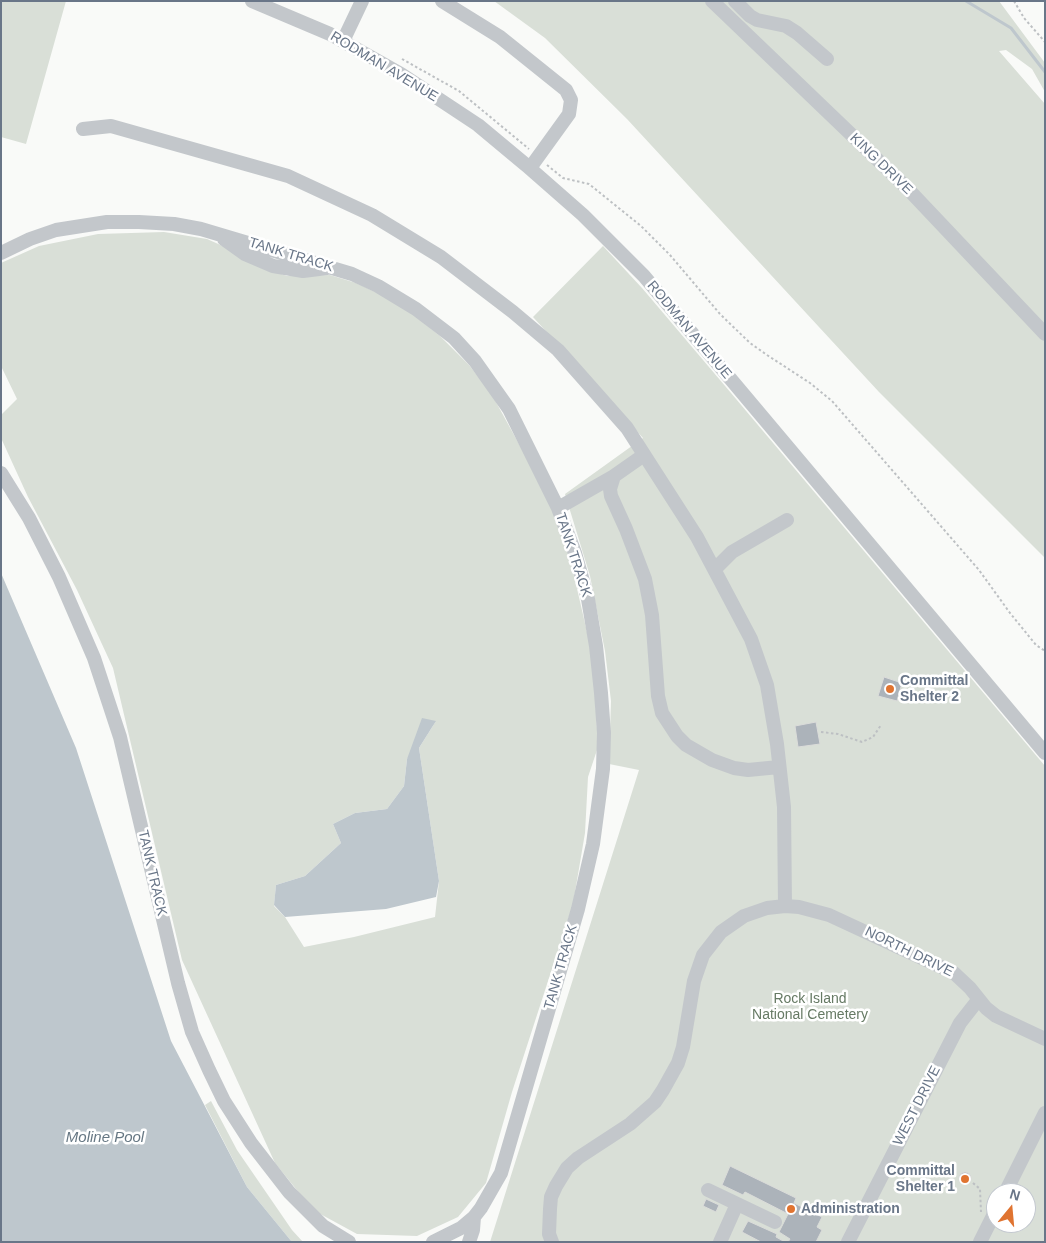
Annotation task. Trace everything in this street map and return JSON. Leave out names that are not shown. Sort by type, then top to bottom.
[{"type":"street","name":"RODMAN AVENUE","points":[[253,1],[344,41],[402,74],[534,162],[644,276],[1045,753]]},
{"type":"street","points":[[344,41],[362,1]]},
{"type":"street","points":[[442,1],[500,37],[566,90],[572,100],[569,114],[534,162]]},
{"type":"street","name":"KING DRIVE","points":[[712,1],[907,188],[1045,334]]},
{"type":"street","points":[[735,1],[750,16],[757,20],[786,26],[827,59]]},
{"type":"street","points":[[83,129],[112,126],[270,170],[288,176],[372,215],[441,257],[513,312],[558,350],[627,428],[698,537],[751,639],[767,685],[772,709],[784,807],[785,906]]},
{"type":"street","name":"TANK TRACK","points":[[1,253],[30,239],[56,230],[107,222],[174,224],[216,233],[352,274],[378,286],[416,309],[454,338],[475,360],[509,409],[558,508],[588,599],[596,646],[604,733],[598,813],[589,866],[501,1173],[474,1217],[461,1228],[433,1242]]},
{"type":"street","points":[[558,508],[614,476],[644,455]]},
{"type":"street","name":"TANK TRACK","points":[[1,473],[29,518],[59,577],[94,658],[120,737],[192,1032],[209,1070],[224,1101],[250,1143],[289,1192],[323,1226],[349,1242]]},
{"type":"street","points":[[614,476],[610,489],[611,496],[646,579],[652,615],[658,696],[665,720],[686,745],[718,762],[734,768],[748,770],[779,766]]},
{"type":"street","points":[[714,569],[732,552],[787,520]]},
{"type":"street","name":"NORTH DRIVE","points":[[552,1242],[549,1234],[549,1223],[551,1196],[556,1186],[567,1168],[578,1158],[630,1124],[655,1102],[672,1076],[683,1046],[694,981],[703,955],[721,932],[744,916],[767,908],[785,906],[799,907],[829,915],[954,973],[963,980],[978,1000],[996,1016],[1045,1039]]},
{"type":"street","name":"WEST DRIVE","points":[[848,1242],[960,1023],[978,1000]]},
{"type":"street","points":[[1010,1183],[1045,1113]]},
{"type":"street","points":[[708,1190],[775,1222]]},
{"type":"street","points":[[720,1242],[737,1204]]},
{"type":"street","points":[[468,1242],[473,1230],[474,1217]]},
{"type":"street","points":[[980,1242],[986,1231]]},
{"type":"path","points":[[1014,1],[1024,18],[1045,42]]},
{"type":"path","points":[[395,56],[459,92],[534,162],[563,178],[590,184],[641,226],[670,256],[720,314],[750,342],[810,383],[832,401],[979,570],[1036,645],[1045,651]]},
{"type":"path","points":[[820,732],[838,734],[862,742],[873,737],[881,725]]},
{"type":"path","points":[[973,1183],[980,1189],[981,1218],[986,1222]]},
{"type":"green space","points":[[1,1],[66,1],[26,144],[1,137]]},
{"type":"green space","points":[[494,1],[999,1],[1045,63],[1045,92],[1032,69],[1006,50],[999,51],[1045,104],[1045,558],[879,392],[627,119],[545,38]]},
{"type":"green space","points":[[164,232],[207,239],[225,247],[251,263],[287,276],[330,275],[356,283],[384,296],[414,315],[440,336],[469,365],[491,393],[542,486],[566,541],[593,658],[598,747],[588,777],[585,833],[573,904],[512,1092],[486,1183],[458,1217],[417,1236],[357,1234],[313,1210],[275,1163],[182,960],[113,668],[77,590],[28,497],[1,438],[1,415],[17,399],[1,366],[1,263],[39,246],[98,234]],"holes":[[[436,721],[419,748],[439,881],[435,917],[304,947],[285,917],[274,906],[276,885],[305,876],[341,843],[333,824],[355,813],[387,809],[404,786],[407,759]]]},
{"type":"green space","name":"Rock Island National Cemetery","points":[[603,246],[642,288],[1045,766],[1045,1242],[490,1242],[639,770],[609,764],[611,701],[605,651],[590,576],[565,494],[643,438],[533,317]]},
{"type":"green space","points":[[211,1101],[237,1150],[292,1230],[303,1242],[292,1242],[247,1187],[205,1105]]},
{"type":"water","name":"Moline Pool","points":[[1,573],[76,748],[171,1041],[247,1187],[292,1242],[1,1242]]},
{"type":"water","points":[[422,718],[436,721],[419,748],[439,881],[436,897],[386,909],[285,917],[274,905],[276,885],[305,876],[341,843],[333,824],[355,813],[387,809],[404,786],[407,759]]},
{"type":"building","name":"Committal Shelter 2","points":[[884,677],[902,683],[897,701],[878,696]]},
{"type":"building","points":[[816,722],[820,744],[798,747],[795,726]]},
{"type":"building","name":"Administration","points":[[730,1166],[796,1198],[794,1203],[822,1217],[817,1227],[822,1230],[816,1242],[788,1242],[790,1239],[779,1232],[788,1214],[745,1192],[743,1195],[722,1185]]},
{"type":"building","name":"Committal Shelter 1","points":[[967,1172],[970,1173],[970,1183],[963,1184],[960,1183],[959,1176],[960,1173]]},
{"type":"building","points":[[706,1199],[719,1205],[716,1212],[703,1206]]},
{"type":"building","name":"Administration","points":[[748,1221],[777,1234],[776,1237],[785,1242],[761,1242],[742,1232]]},
{"type":"waterway","points":[[966,1],[1011,28],[1045,72]]},
{"type":"place","name":"Committal Shelter 2","points":[[890,689]]},
{"type":"place","name":"Committal Shelter 1","points":[[965,1179]]},
{"type":"place","name":"Administration","points":[[791,1209]]}]
